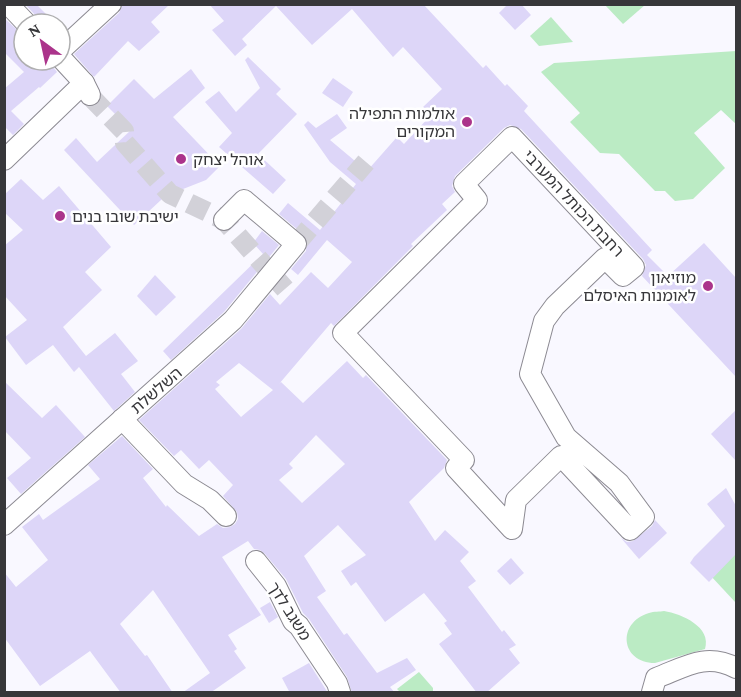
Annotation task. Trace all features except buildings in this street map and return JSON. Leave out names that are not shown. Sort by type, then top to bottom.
[{"type":"street","points":[[72,40],[111,4]]},
{"type":"street","points":[[4,160],[87,90],[72,72]]},
{"type":"street","name":"רחבת הכותל המערבי","points":[[512,137],[634,267],[623,276],[605,258],[555,306],[544,321],[530,374],[566,437],[619,483],[644,517],[630,530],[561,456],[516,500],[512,529],[456,468],[464,460],[343,333],[477,200],[464,184],[512,137]]},
{"type":"street","name":"השלשלת","points":[[4,525],[233,320],[296,244],[244,201],[224,220]]},
{"type":"street","points":[[122,419],[184,484],[210,500],[226,516]]},
{"type":"street","name":"משגב לדך","points":[[256,561],[276,586],[292,621],[299,626],[337,683],[340,693]]},
{"type":"street","points":[[652,693],[656,678],[704,660],[727,663],[736,668]]},
{"type":"green space","points":[[605,5],[645,5],[623,24]]},
{"type":"green space","points":[[551,17],[573,42],[539,46],[530,36]]},
{"type":"green space","points":[[736,51],[736,124],[721,110],[694,133],[725,168],[693,199],[675,201],[665,191],[655,191],[619,154],[600,153],[570,122],[580,113],[541,72],[554,63]]},
{"type":"green space","points":[[736,552],[736,603],[697,561]]},
{"type":"green space","points":[[664,611],[679,615],[700,628],[706,641],[705,649],[655,663],[635,657],[629,650],[627,642],[627,633],[631,625],[638,618],[649,613]]},
{"type":"green space","points":[[419,672],[433,688],[433,692],[400,692],[397,689]]},
{"type":"tunnel","points":[[90,96],[124,131],[125,143],[170,194],[224,220],[285,289]]},
{"type":"tunnel","points":[[296,244],[366,162]]},
{"type":"place","name":"אולמות התפילה המקורים","points":[[467,122]]},
{"type":"place","name":"אוהל יצחק","points":[[181,159]]},
{"type":"place","name":"ישיבת שובו בנים","points":[[60,216]]},
{"type":"place","name":"מוזיאון לאומנות האיסלם","points":[[708,286]]}]
